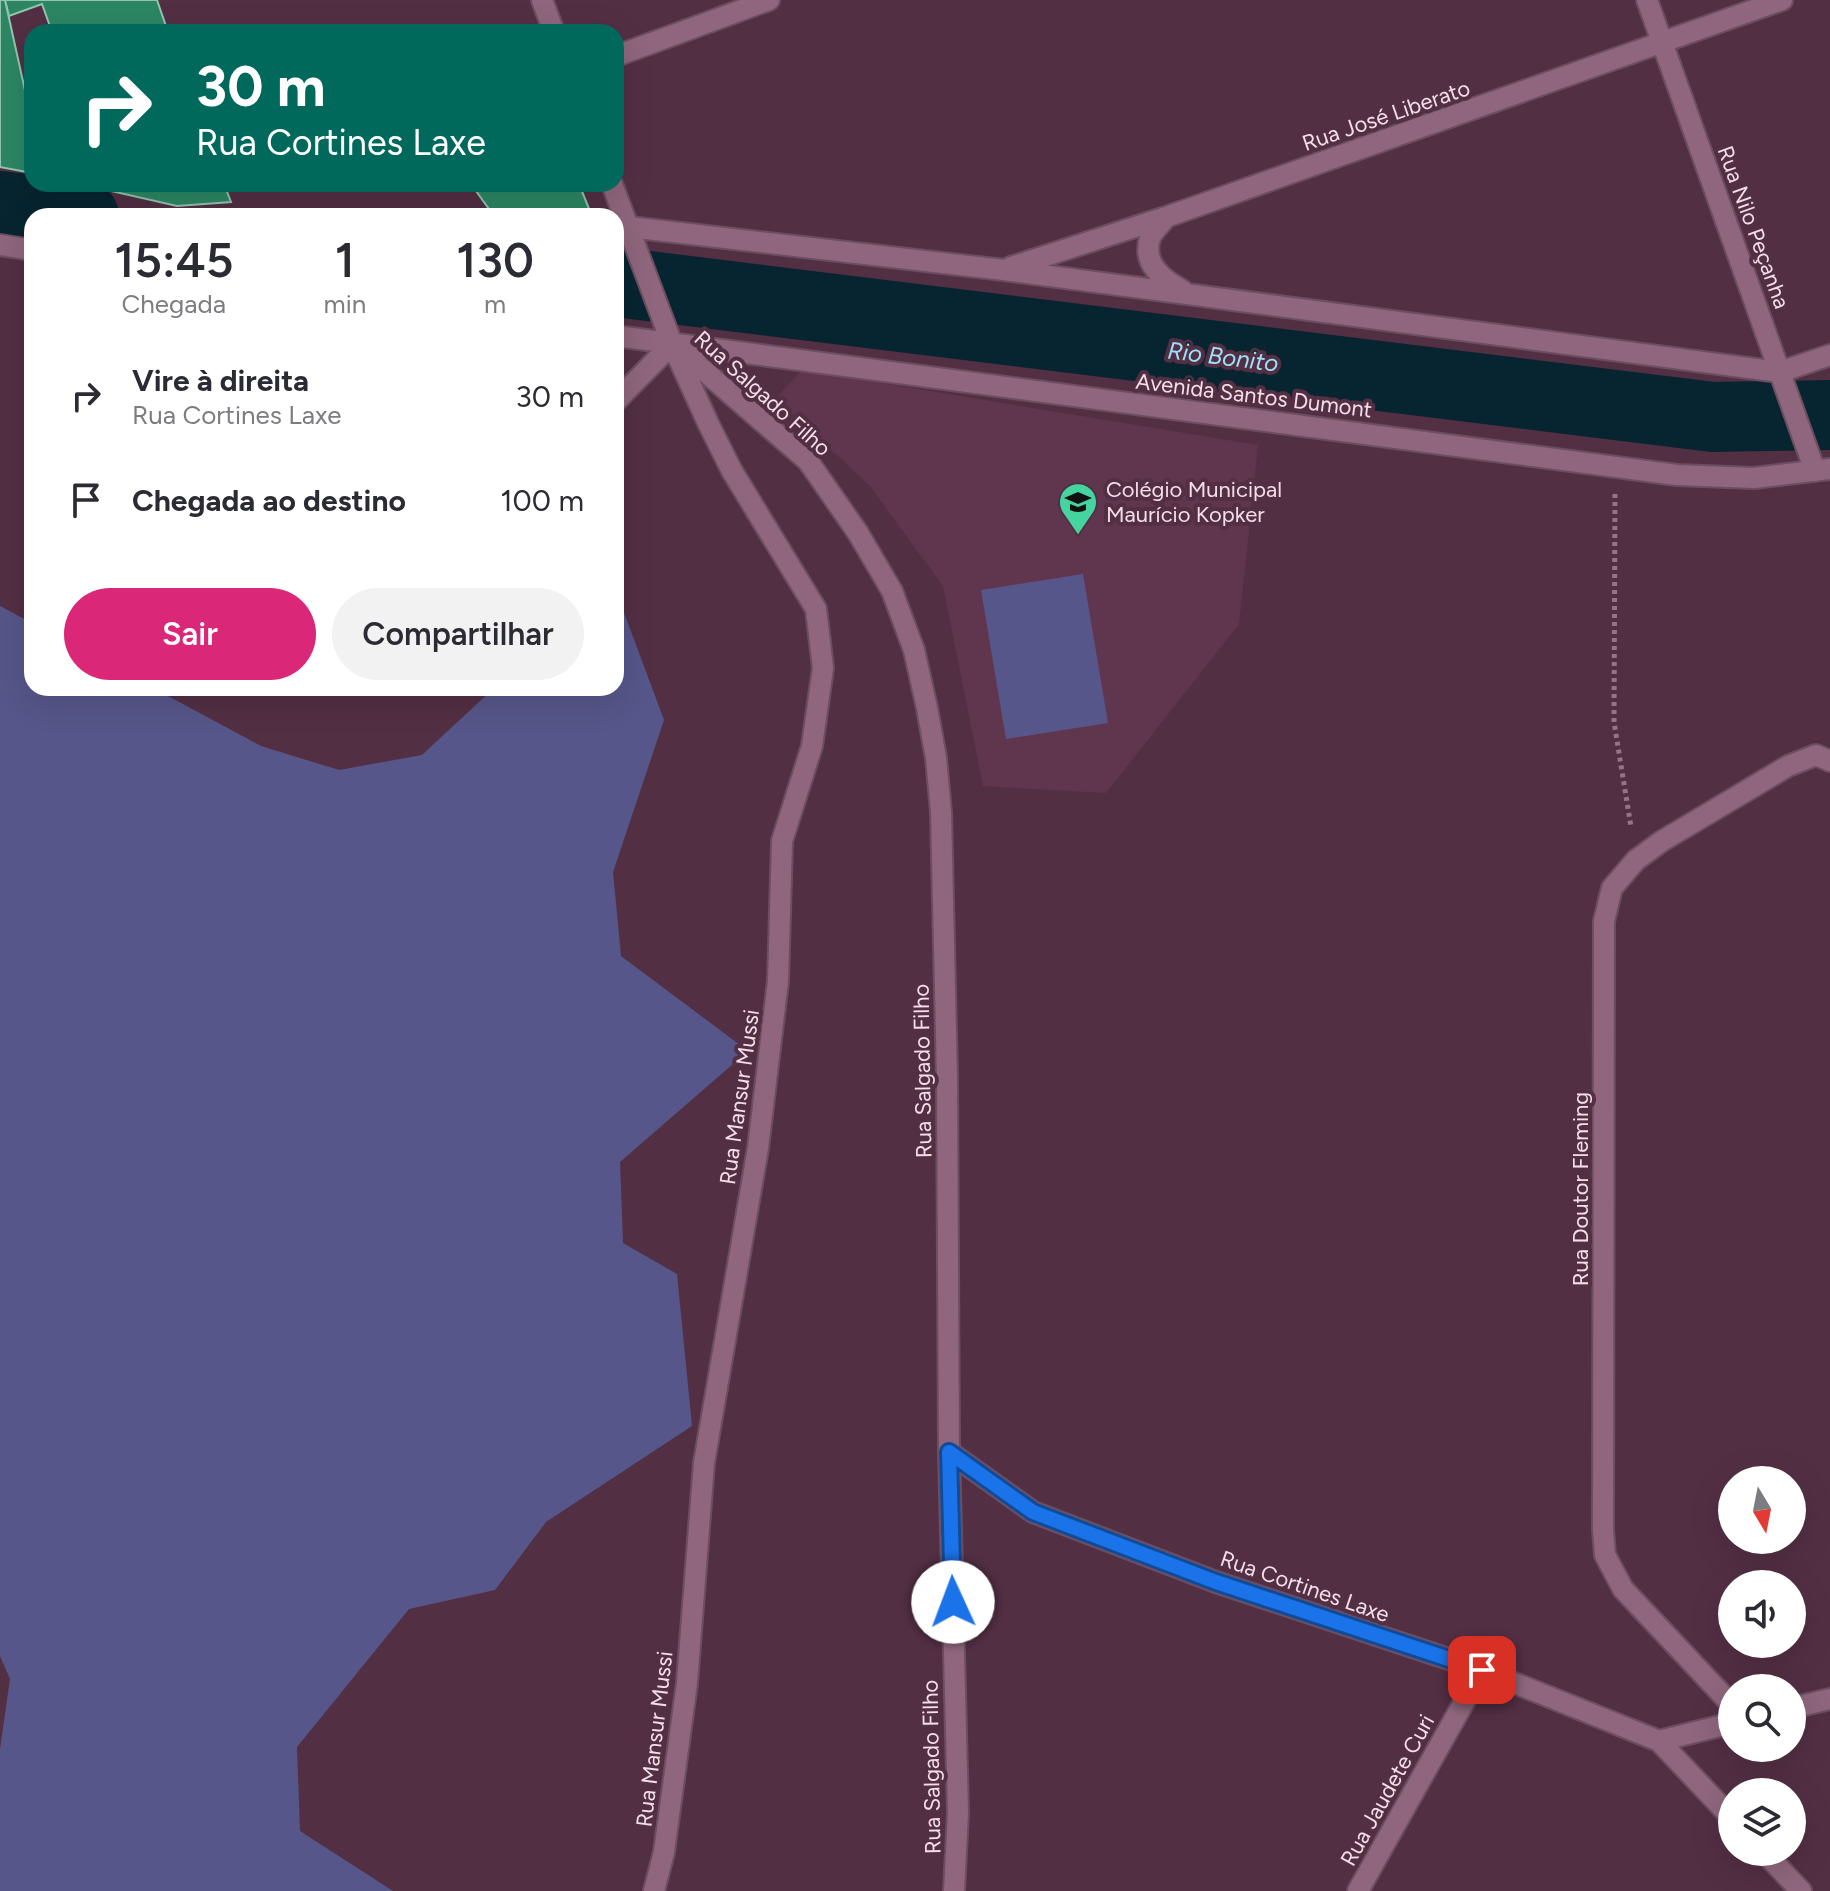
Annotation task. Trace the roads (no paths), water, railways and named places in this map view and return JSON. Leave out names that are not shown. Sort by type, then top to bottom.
[{"type":"street","points":[[542,0],[551,24]]},
{"type":"street","points":[[624,53],[769,0]]},
{"type":"street","name":"Rua Nilo Peçanha","points":[[1647,0],[1780,372],[1822,470]]},
{"type":"street","name":"Rua José Liberato","points":[[1004,270],[1166,217],[1782,0]]},
{"type":"street","name":"Rua Mansur Mussi","points":[[624,214],[672,344],[732,471],[816,609],[823,668],[812,746],[782,841],[778,981],[758,1148],[704,1463],[687,1683],[664,1852],[654,1891]]},
{"type":"street","points":[[1166,217],[1150,238],[1151,263],[1163,280],[1189,294]]},
{"type":"street","points":[[629,227],[1004,270],[1780,372],[1830,355]]},
{"type":"street","points":[[0,245],[24,249]]},
{"type":"street","name":"Avenida Santos Dumont","points":[[624,337],[1677,475],[1754,478],[1822,470]]},
{"type":"street","points":[[624,393],[672,344]]},
{"type":"street","name":"Rua Salgado Filho","points":[[672,344],[808,461],[858,533],[892,591],[914,650],[936,758],[941,812],[947,1078],[949,1452],[958,1812],[954,1891]]},
{"type":"street","name":"Rua Doutor Fleming","points":[[1718,1690],[1623,1589],[1605,1555],[1604,921],[1612,888],[1636,860],[1662,841],[1788,766],[1816,755],[1830,761]]},
{"type":"street","name":"Rua Cortines Laxe","points":[[949,1452],[1033,1512],[1216,1582],[1482,1670],[1659,1741],[1718,1803]]},
{"type":"street","name":"Rua Jaudete Curi","points":[[1358,1891],[1482,1670]]},
{"type":"street","points":[[1806,1705],[1830,1699]]},
{"type":"street","points":[[1659,1741],[1718,1726]]},
{"type":"street","points":[[1777,1866],[1801,1891]]},
{"type":"waterway","name":"Rio Bonito","points":[[0,206],[24,209]]},
{"type":"waterway","name":"Rio Bonito","points":[[624,283],[1713,417],[1830,415]]},
{"type":"place","name":"Colégio Municipal Maurício Kopker","points":[[1078,536]]}]
